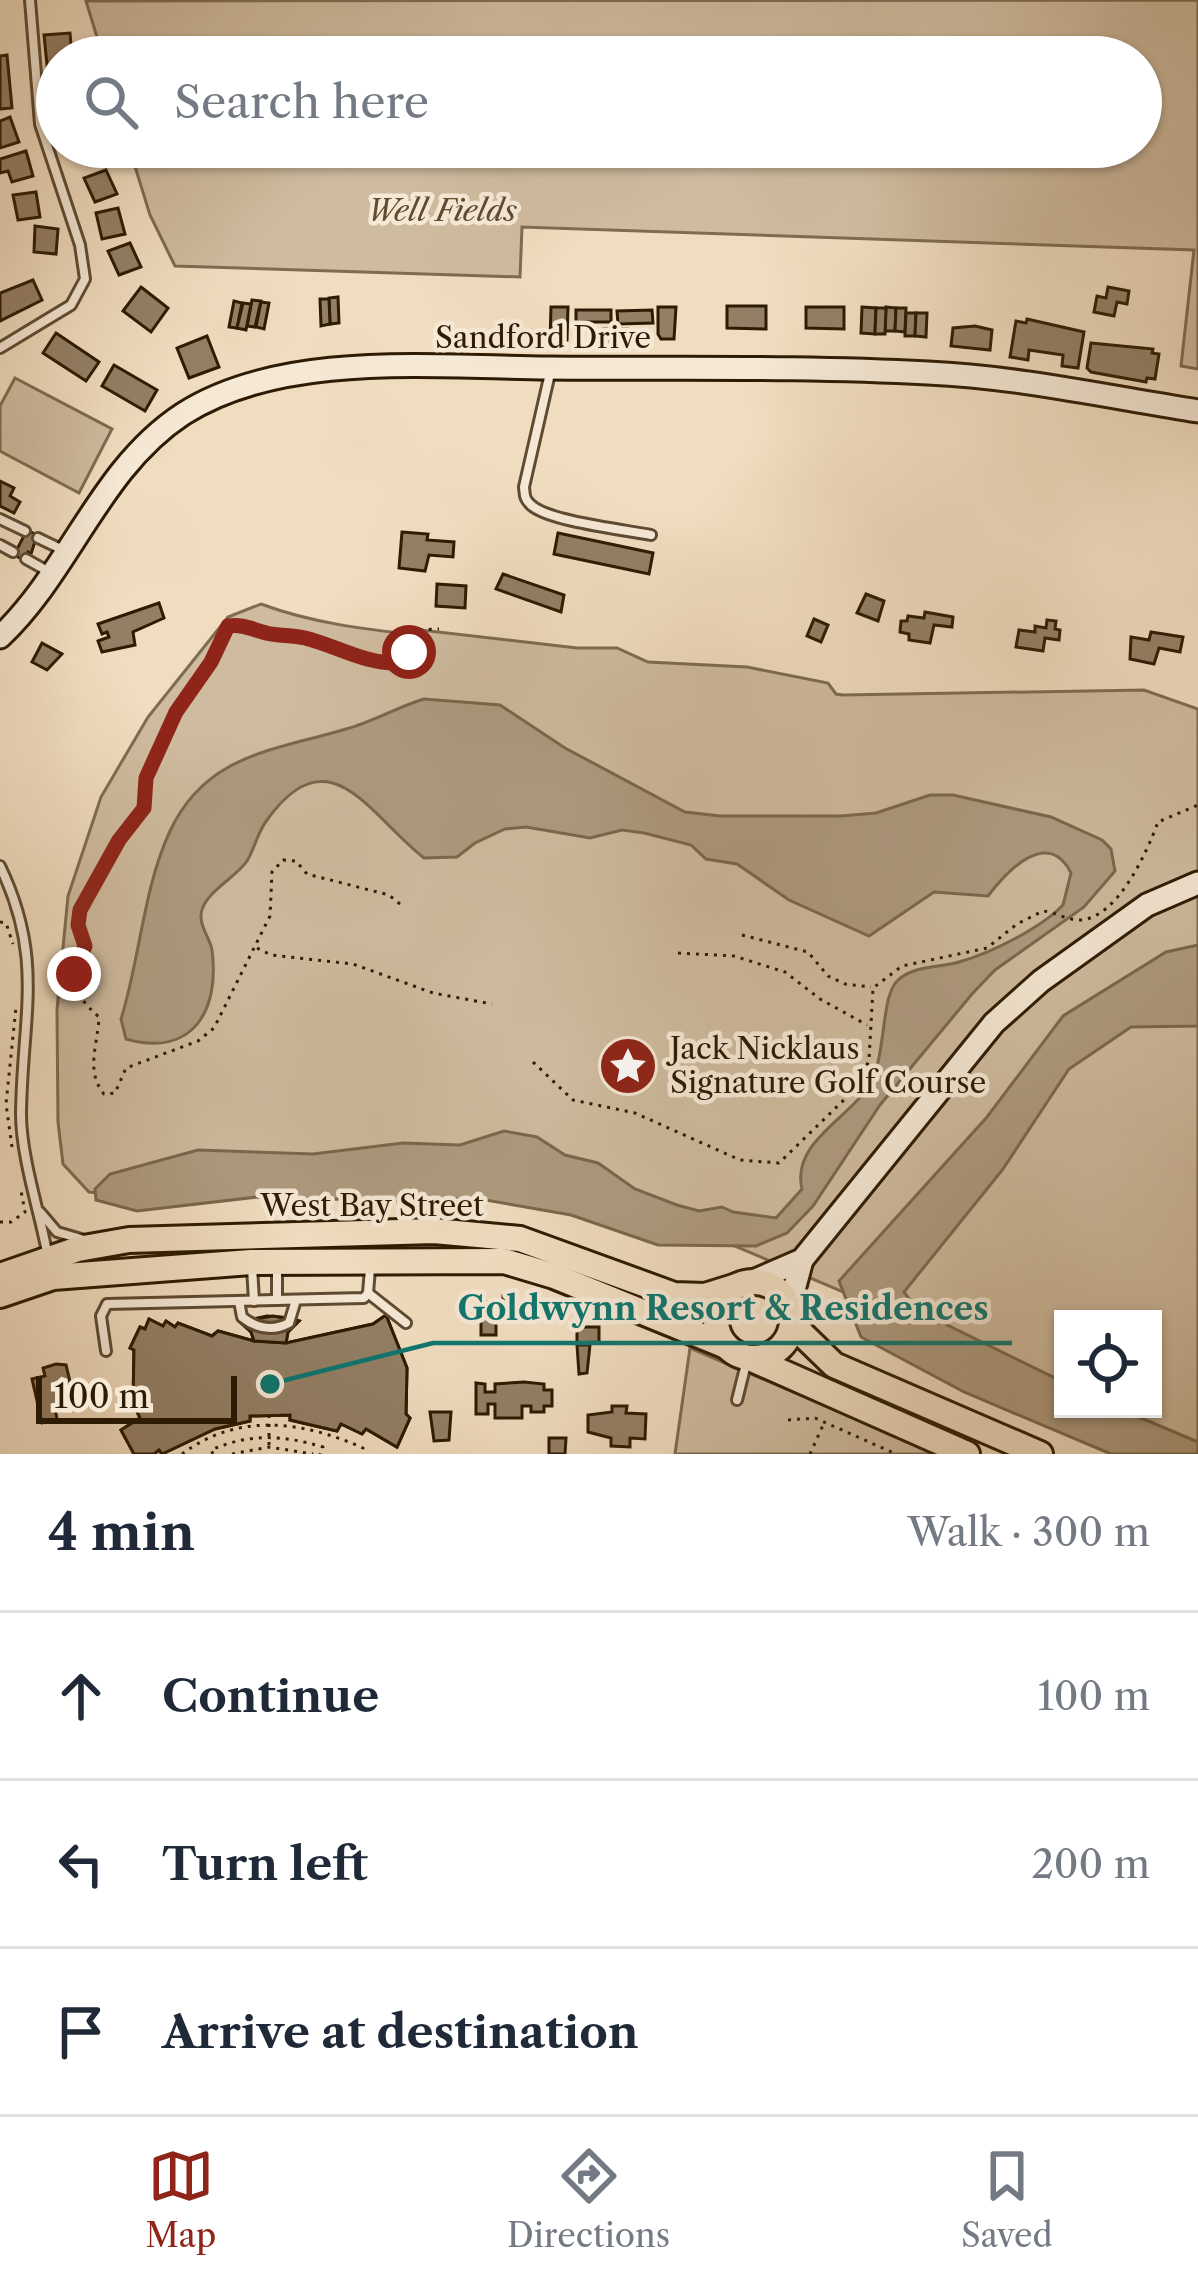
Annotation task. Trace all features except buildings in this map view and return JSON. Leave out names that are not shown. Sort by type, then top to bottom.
[{"type":"main road","name":"West Bay Street","points":[[0,1295],[106,1244],[199,1237],[473,1233],[520,1239],[674,1295],[705,1296],[744,1284]]},
{"type":"main road","name":"West Bay Street","points":[[0,1276],[50,1268],[251,1262],[504,1262],[554,1276],[967,1454]]},
{"type":"main road","points":[[791,1309],[791,1334],[766,1357],[742,1354],[717,1330],[716,1314],[725,1295],[744,1284],[776,1289],[791,1309],[801,1333],[834,1365],[1040,1454]]},
{"type":"street","name":"Sandford Drive","points":[[0,637],[18,620],[95,506],[147,442],[185,413],[232,390],[290,376],[367,368],[933,373],[1198,411]]},
{"type":"street","points":[[791,1309],[802,1260],[994,1023],[1096,938],[1148,905],[1198,883]]},
{"type":"street","points":[[744,1284],[802,1260]]},
{"type":"lane","points":[[29,0],[36,79]]},
{"type":"lane","points":[[0,348],[71,304],[85,279],[80,245],[55,168]]},
{"type":"lane","points":[[551,368],[524,487],[526,500],[534,509],[650,536]]},
{"type":"lane","points":[[0,519],[25,531]]},
{"type":"lane","points":[[38,538],[66,552]]},
{"type":"lane","points":[[0,545],[13,552]]},
{"type":"lane","points":[[26,559],[52,573]]},
{"type":"lane","points":[[0,866],[26,931],[31,980],[21,1119],[50,1268]]},
{"type":"lane","points":[[39,1211],[57,1232],[106,1244]]},
{"type":"lane","points":[[106,1351],[100,1316],[107,1304],[364,1298],[370,1261]]},
{"type":"lane","points":[[251,1262],[254,1301]]},
{"type":"lane","points":[[277,1300],[278,1262]]},
{"type":"lane","points":[[368,1293],[406,1323]]},
{"type":"lane","points":[[239,1301],[242,1317],[253,1326],[270,1328],[289,1323],[296,1300]]},
{"type":"lane","points":[[737,1400],[742,1354]]},
{"type":"path","points":[[400,904],[389,895],[308,874],[296,861],[283,860],[272,872],[270,916],[214,1028],[198,1041],[126,1068],[116,1093],[104,1094],[97,1088],[93,1058],[99,1017],[77,991],[74,974],[85,946],[78,925],[80,910],[119,840],[144,808],[146,778],[176,712],[211,662],[228,626],[242,624],[269,634],[299,636],[373,664],[398,663],[409,652],[418,630],[439,629]]},
{"type":"path","points":[[533,1062],[573,1100],[634,1113],[740,1160],[779,1163],[849,1096],[863,1075],[869,1060],[873,988],[902,966],[987,948],[1042,911],[1077,921],[1088,919],[1141,867],[1158,822],[1198,806]]},
{"type":"path","points":[[742,935],[808,952],[828,976],[873,988]]},
{"type":"path","points":[[256,947],[271,955],[352,964],[433,992],[492,1004]]},
{"type":"path","points":[[678,953],[734,956],[784,972],[869,1026]]},
{"type":"path","points":[[268,1447],[269,1415]]},
{"type":"path","points":[[788,1420],[825,1421],[896,1454]]},
{"type":"path","points":[[810,1454],[825,1421]]},
{"type":"path","points":[[182,1454],[224,1432],[269,1423],[311,1429],[362,1448],[359,1454]]},
{"type":"path","points":[[308,1442],[311,1429]]},
{"type":"path","points":[[224,1432],[227,1443]]},
{"type":"path","points":[[213,1454],[212,1450],[227,1443],[269,1436],[323,1447],[317,1454],[268,1447],[232,1454]]},
{"type":"green space","name":"Well Fields","points":[[1198,0],[1198,369],[1181,366],[1194,250],[522,227],[520,277],[175,266],[150,215],[135,168],[1162,168],[1162,36],[97,36],[86,1]]},
{"type":"green space","points":[[15,378],[112,429],[79,493],[0,451],[0,406]]},
{"type":"green space","name":"Jack Nicklaus Signature Golf Course","points":[[261,604],[319,621],[377,630],[617,648],[648,662],[747,667],[828,683],[843,695],[1144,690],[1198,709],[1198,1454],[1142,1454],[1077,1418],[1162,1418],[1162,1310],[1054,1310],[1054,1406],[860,1299],[652,1211],[560,1182],[126,1196],[89,1192],[63,1164],[58,1122],[57,1010],[68,896],[101,797],[148,717],[228,617]]},
{"type":"green space","points":[[690,1348],[939,1454],[675,1454]]},
{"type":"shaded area","points":[[424,699],[500,705],[565,748],[685,812],[841,816],[876,813],[930,795],[953,795],[1051,817],[1102,840],[1111,849],[1115,871],[1084,907],[995,970],[972,994],[880,1105],[813,1206],[787,1233],[756,1246],[658,1245],[571,1215],[474,1198],[257,1197],[137,1211],[96,1200],[95,1189],[110,1174],[198,1150],[313,1154],[403,1143],[460,1145],[504,1131],[537,1137],[565,1155],[598,1163],[635,1189],[677,1205],[699,1211],[722,1207],[776,1218],[802,1189],[801,1173],[813,1145],[869,1086],[879,1059],[888,999],[898,980],[1000,946],[1063,905],[1071,873],[1062,860],[1040,853],[1006,875],[988,896],[934,892],[869,936],[789,900],[737,864],[706,859],[691,845],[644,833],[622,830],[590,838],[526,827],[505,829],[457,857],[424,858],[348,790],[330,782],[310,783],[290,795],[267,820],[247,861],[203,908],[201,920],[212,950],[213,972],[206,1010],[197,1024],[169,1042],[126,1039],[121,1019],[154,876],[185,805],[202,786],[244,759],[356,726]]},
{"type":"shaded area","points":[[1198,945],[1198,1026],[1131,1027],[1069,1069],[1003,1169],[904,1292],[917,1310],[1054,1378],[1054,1418],[1141,1418],[1198,1442],[1198,1454],[1111,1454],[964,1392],[861,1337],[839,1281],[987,1117],[1063,1016],[1166,952]]},
{"type":"place","name":"Jack Nicklaus Signature Golf Course","points":[[628,1066]]},
{"type":"place","name":"Goldwynn Resort & Residences","points":[[270,1384]]},
{"type":"route","points":[[74,974],[85,946],[78,925],[80,910],[119,840],[144,808],[146,778],[176,712],[211,662],[228,626],[242,624],[269,634],[299,636],[373,664],[398,663],[409,652]]}]
